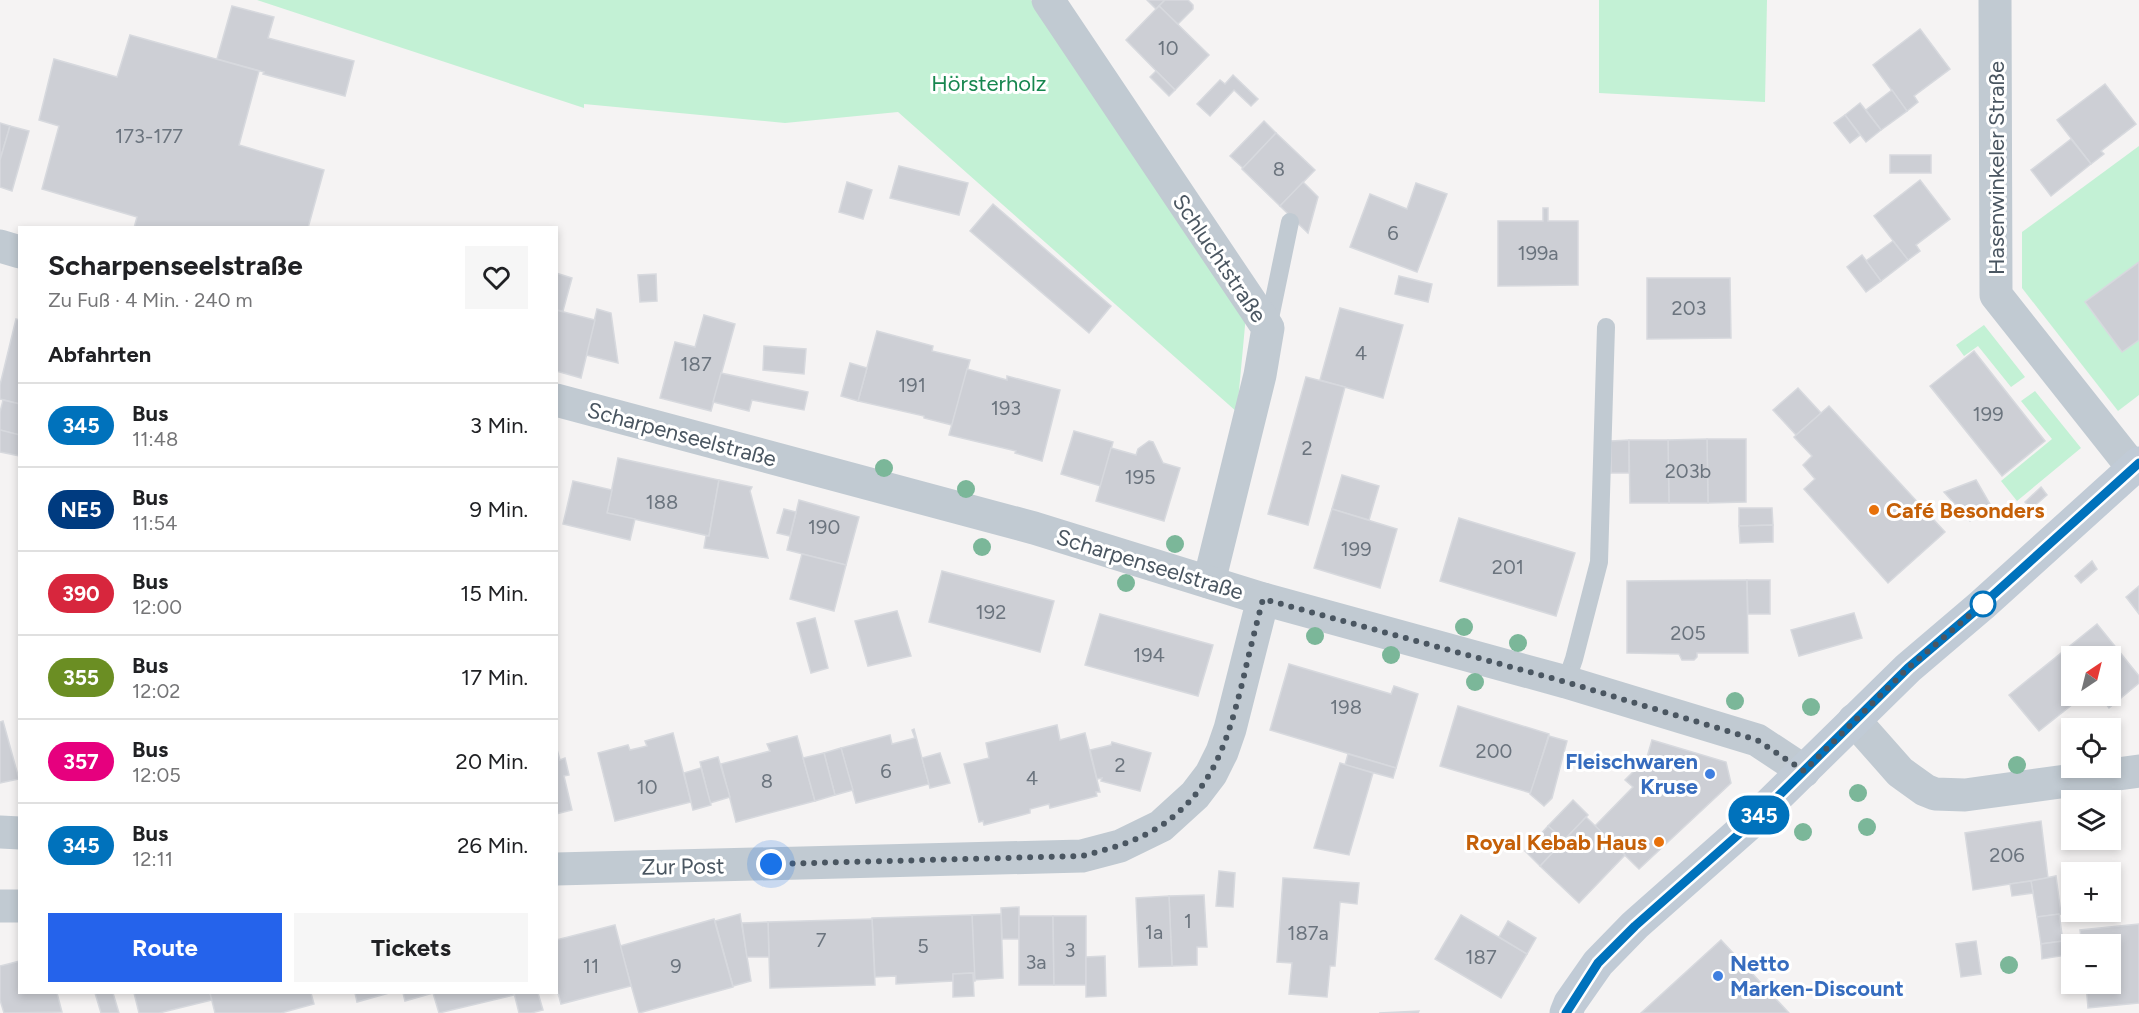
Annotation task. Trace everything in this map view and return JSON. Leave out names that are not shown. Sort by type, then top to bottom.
[{"type":"street","name":"Schluchtstraße","points":[[1048,0],[1268,328],[1260,375],[1209,582]]},
{"type":"street","name":"Hasenwinkeler Straße","points":[[1566,1013],[1598,963],[1635,926],[1701,869],[1908,668],[1982,605],[2136,466],[1996,295],[1995,0]]},
{"type":"street","points":[[0,246],[18,251]]},
{"type":"street","name":"Scharpenseelstraße","points":[[558,401],[1034,528],[1263,599],[1566,682],[1757,740],[1804,771]]},
{"type":"street","name":"Zur Post","points":[[558,869],[1082,856],[1120,846],[1161,826],[1195,795],[1211,774],[1230,729],[1263,599]]},
{"type":"street","points":[[1854,720],[1900,772],[1925,790],[1935,794],[1965,795],[2139,771]]},
{"type":"street","points":[[0,832],[18,834]]},
{"type":"street","points":[[0,906],[18,906]]},
{"type":"lane","points":[[1268,328],[1290,222]]},
{"type":"lane","points":[[1566,682],[1599,562],[1606,327]]},
{"type":"green space","name":"Hörsterholz","points":[[257,0],[1031,0],[1246,315],[1237,412],[898,112],[785,123],[584,104],[584,108]]},
{"type":"green space","points":[[1599,0],[1767,0],[1765,102],[1599,93]]},
{"type":"green space","points":[[2139,146],[2139,395],[2118,411],[2022,288],[2022,232]]},
{"type":"green space","points":[[1984,325],[2025,377],[2011,387],[1978,346],[1964,356],[1956,345]]},
{"type":"green space","points":[[2035,391],[2081,448],[2017,501],[2001,481],[2052,439],[2021,401]]},
{"type":"building","points":[[1147,0],[1165,0],[1156,9]]},
{"type":"building","points":[[1165,0],[1188,0],[1193,5],[1193,9],[1178,24],[1159,6]]},
{"type":"building","points":[[232,6],[274,17],[268,38],[354,61],[345,96],[217,59]]},
{"type":"building","points":[[1159,6],[1209,55],[1175,90],[1126,40]]},
{"type":"building","points":[[1920,29],[1950,69],[1914,96],[1918,102],[1907,111],[1873,65]]},
{"type":"building","points":[[130,35],[259,71],[239,145],[324,170],[309,226],[135,226],[137,217],[42,189],[59,126],[39,120],[54,59],[117,77]]},
{"type":"building","points":[[1156,71],[1175,90],[1169,96],[1150,77]]},
{"type":"building","points":[[1233,75],[1258,99],[1251,106],[1234,90],[1210,116],[1197,104],[1220,80],[1225,84]]},
{"type":"building","points":[[2105,84],[2136,124],[2101,151],[2104,154],[2091,164],[2057,120]]},
{"type":"building","points":[[1892,90],[1907,111],[1881,130],[1866,110]]},
{"type":"building","points":[[1860,103],[1881,130],[1866,142],[1845,115]]},
{"type":"building","points":[[1845,115],[1860,135],[1850,143],[1834,123]]},
{"type":"building","points":[[1264,121],[1276,133],[1243,168],[1230,156]]},
{"type":"building","points":[[0,123],[10,126],[0,160]]},
{"type":"building","points":[[10,126],[29,131],[12,191],[0,187],[0,160]]},
{"type":"building","points":[[1276,133],[1315,170],[1280,206],[1242,169]]},
{"type":"building","points":[[2071,139],[2091,164],[2051,196],[2031,170]]},
{"type":"building","points":[[1890,155],[1931,155],[1931,173],[1890,173]]},
{"type":"building","points":[[899,166],[968,183],[959,215],[890,198]]},
{"type":"building","points":[[1920,180],[1950,219],[1916,245],[1920,251],[1908,260],[1874,216]]},
{"type":"building","points":[[847,182],[872,190],[863,219],[839,212]]},
{"type":"building","points":[[1303,182],[1318,197],[1308,233],[1280,206]]},
{"type":"building","points":[[1416,183],[1447,194],[1417,272],[1350,247],[1370,194],[1407,209]]},
{"type":"building","points":[[993,204],[1111,306],[1089,333],[970,231]]},
{"type":"building","points":[[1543,208],[1548,208],[1548,221],[1578,221],[1578,285],[1498,286],[1498,221],[1543,221]]},
{"type":"building","points":[[1893,241],[1908,260],[1881,281],[1866,261]]},
{"type":"building","points":[[1862,255],[1881,281],[1866,292],[1847,267]]},
{"type":"building","points":[[2139,262],[2139,340],[2122,352],[2085,302]]},
{"type":"building","points":[[558,274],[572,278],[563,311],[558,310]]},
{"type":"building","points":[[656,274],[657,301],[640,302],[638,275]]},
{"type":"building","points":[[1399,276],[1432,284],[1428,302],[1395,294]]},
{"type":"building","points":[[1647,278],[1730,278],[1731,338],[1647,339]]},
{"type":"building","points":[[1340,308],[1403,325],[1383,398],[1320,380]]},
{"type":"building","points":[[597,309],[611,313],[618,363],[586,355]]},
{"type":"building","points":[[558,311],[595,320],[581,378],[558,372]]},
{"type":"building","points":[[704,315],[735,324],[711,411],[660,398],[675,342],[695,347]]},
{"type":"building","points":[[16,319],[18,320],[18,404],[0,399],[0,385]]},
{"type":"building","points":[[877,331],[933,346],[932,351],[970,360],[952,425],[858,401]]},
{"type":"building","points":[[764,346],[806,349],[804,374],[763,370]]},
{"type":"building","points":[[1974,351],[2045,441],[2002,476],[1930,386]]},
{"type":"building","points":[[850,363],[867,368],[858,401],[841,396]]},
{"type":"building","points":[[967,369],[1007,380],[1007,376],[1060,390],[1042,461],[1015,453],[1016,451],[949,435]]},
{"type":"building","points":[[721,373],[808,392],[804,410],[752,400],[749,411],[713,402]]},
{"type":"building","points":[[1306,377],[1345,387],[1308,525],[1268,514]]},
{"type":"building","points":[[1798,388],[1821,413],[1796,435],[1773,410]]},
{"type":"building","points":[[3,400],[18,404],[18,435],[0,430]]},
{"type":"building","name":"Café Besonders","points":[[1829,406],[1945,532],[1888,583],[1804,489],[1815,479],[1803,465],[1812,456],[1794,437]]},
{"type":"building","points":[[0,430],[18,434],[18,456],[0,452]]},
{"type":"building","points":[[1074,431],[1113,442],[1101,486],[1061,474]]},
{"type":"building","points":[[1707,439],[1746,439],[1746,502],[1708,503]]},
{"type":"building","points":[[1707,439],[1708,503],[1669,503],[1668,440]]},
{"type":"building","points":[[1629,440],[1629,473],[1611,473],[1611,441]]},
{"type":"building","points":[[1629,440],[1668,440],[1669,503],[1630,503]]},
{"type":"building","points":[[1149,441],[1153,442],[1163,463],[1180,468],[1164,521],[1096,501],[1111,448],[1136,455],[1138,449]]},
{"type":"building","points":[[618,458],[719,480],[709,536],[607,513]]},
{"type":"building","points":[[1342,475],[1379,486],[1369,520],[1332,509]]},
{"type":"building","points":[[719,480],[752,487],[750,491],[768,558],[704,548],[706,536],[709,536]]},
{"type":"building","points":[[1976,480],[1990,504],[1970,521],[1944,492]]},
{"type":"building","points":[[573,481],[612,490],[607,513],[635,519],[630,540],[563,524]]},
{"type":"building","points":[[2041,487],[2047,495],[2031,509],[2025,502]]},
{"type":"building","points":[[799,500],[859,517],[846,565],[787,550]]},
{"type":"building","points":[[1739,508],[1772,508],[1773,525],[1739,526]]},
{"type":"building","points":[[784,509],[796,512],[790,536],[777,533]]},
{"type":"building","points":[[1332,509],[1397,529],[1380,588],[1314,568]]},
{"type":"building","points":[[1459,518],[1575,553],[1556,616],[1440,581]]},
{"type":"building","points":[[1773,525],[1773,542],[1740,543],[1739,526]]},
{"type":"building","points":[[802,554],[846,565],[834,611],[790,599]]},
{"type":"building","points":[[2092,561],[2097,569],[2081,583],[2075,576]]},
{"type":"building","points":[[942,571],[1054,601],[1040,652],[929,622]]},
{"type":"building","points":[[1747,580],[1748,653],[1697,653],[1694,660],[1682,660],[1679,654],[1627,653],[1627,581]]},
{"type":"building","points":[[1747,580],[1770,580],[1770,614],[1748,614]]},
{"type":"building","points":[[2139,586],[2139,614],[2126,597]]},
{"type":"building","points":[[897,611],[911,656],[868,666],[855,621]]},
{"type":"building","points":[[1854,613],[1862,638],[1799,656],[1791,630]]},
{"type":"building","points":[[1100,614],[1213,645],[1198,696],[1085,665]]},
{"type":"building","points":[[815,618],[828,668],[811,673],[797,623]]},
{"type":"building","points":[[2097,624],[2115,646],[2070,646]]},
{"type":"building","points":[[2061,653],[2061,706],[2070,706],[2039,731],[2009,695]]},
{"type":"building","points":[[2121,654],[2139,676],[2139,683],[2121,698]]},
{"type":"building","points":[[1289,664],[1391,694],[1394,686],[1418,694],[1396,768],[1270,730]]},
{"type":"building","points":[[1458,706],[1549,734],[1531,793],[1440,766]]},
{"type":"building","points":[[3,721],[18,779],[0,783],[0,722]]},
{"type":"building","points":[[1057,725],[1060,740],[1085,733],[1100,792],[1096,792],[1097,796],[1050,808],[1049,804],[1030,809],[1030,813],[984,825],[983,821],[979,822],[964,764],[989,758],[986,743]]},
{"type":"building","points":[[914,729],[929,784],[856,803],[841,748],[890,735],[892,744],[915,738],[912,730]]},
{"type":"building","points":[[673,733],[691,802],[615,821],[598,753],[628,745],[630,750],[647,746],[645,741]]},
{"type":"building","points":[[797,736],[815,801],[736,822],[721,764],[770,751],[767,744]]},
{"type":"building","points":[[1549,736],[1567,741],[1552,798],[1544,806],[1530,794]]},
{"type":"building","points":[[1652,740],[1726,762],[1731,783],[1639,869],[1595,826],[1633,787],[1625,780],[1641,764],[1645,764]]},
{"type":"building","points":[[1112,742],[1151,753],[1140,791],[1101,781],[1102,778],[1097,779],[1090,750],[1111,745]]},
{"type":"building","points":[[841,748],[853,790],[835,795],[824,753]]},
{"type":"building","points":[[558,753],[560,760],[565,758],[569,775],[564,776],[572,810],[558,814]]},
{"type":"building","points":[[824,753],[835,795],[815,801],[803,758]]},
{"type":"building","points":[[940,753],[950,783],[930,788],[922,758]]},
{"type":"building","points":[[1348,754],[1396,768],[1393,778],[1345,765]]},
{"type":"building","points":[[718,757],[730,797],[710,803],[700,762]]},
{"type":"building","points":[[1340,763],[1373,773],[1349,855],[1314,848]]},
{"type":"building","points":[[701,768],[711,805],[693,810],[684,773]]},
{"type":"building","points":[[1573,800],[1588,815],[1564,840],[1548,826]]},
{"type":"building","points":[[1586,817],[1625,855],[1579,903],[1540,866]]},
{"type":"building","points":[[2041,821],[2048,878],[1973,890],[1965,833]]},
{"type":"building","points":[[1548,826],[1564,840],[1540,866],[1525,851]]},
{"type":"building","points":[[1219,871],[1235,873],[1233,907],[1216,906]]},
{"type":"building","points":[[2056,876],[2061,914],[2037,917],[2031,881]]},
{"type":"building","points":[[1283,878],[1359,883],[1357,904],[1340,902],[1335,966],[1330,966],[1327,997],[1289,994],[1292,963],[1277,962]]},
{"type":"building","points":[[2031,881],[2033,893],[2012,896],[2010,884]]},
{"type":"building","points":[[1204,895],[1207,947],[1197,947],[1197,965],[1172,966],[1169,896]]},
{"type":"building","points":[[1169,896],[1172,966],[1139,967],[1136,898]]},
{"type":"building","points":[[1019,907],[1019,939],[1002,939],[1001,908]]},
{"type":"building","points":[[740,914],[751,981],[733,986],[715,921]]},
{"type":"building","points":[[1001,914],[1003,978],[974,980],[972,915]]},
{"type":"building","points":[[2059,914],[2061,941],[2041,944],[2037,917]]},
{"type":"building","points":[[972,915],[975,981],[973,981],[973,973],[953,974],[953,981],[896,984],[896,976],[875,977],[872,918]]},
{"type":"building","points":[[1461,915],[1527,954],[1501,998],[1435,959]]},
{"type":"building","points":[[1019,916],[1053,916],[1054,985],[1019,985]]},
{"type":"building","points":[[1053,916],[1086,916],[1086,985],[1054,985]]},
{"type":"building","points":[[714,919],[733,987],[639,1013],[620,946]]},
{"type":"building","points":[[872,919],[875,985],[770,988],[768,922]]},
{"type":"building","points":[[1508,921],[1536,938],[1527,954],[1499,937]]},
{"type":"building","points":[[768,922],[769,957],[747,957],[742,923]]},
{"type":"building","points":[[2139,924],[2139,1003],[2088,1008],[2087,994],[2121,994],[2121,934],[2081,934],[2080,930]]},
{"type":"building","points":[[615,925],[631,986],[561,1004],[558,993],[558,939]]},
{"type":"building","name":"Netto Marken-Discount","points":[[1721,940],[1789,1013],[1641,1013]]},
{"type":"building","points":[[1976,941],[1981,974],[1961,977],[1956,944]]},
{"type":"building","points":[[2061,942],[2061,956],[2042,959],[2041,944]]},
{"type":"building","points":[[1105,956],[1106,996],[1086,997],[1086,957]]},
{"type":"building","points":[[18,962],[18,994],[57,994],[62,1012],[4,1013],[0,1000],[0,966]]},
{"type":"building","points":[[973,973],[974,996],[953,997],[953,974]]},
{"type":"building","points":[[95,994],[113,994],[119,1013],[101,1013]]},
{"type":"building","points":[[134,994],[210,994],[212,1000],[159,1013],[139,1013]]},
{"type":"building","points":[[210,994],[311,994],[314,1004],[281,1013],[215,1013]]},
{"type":"building","points":[[355,994],[385,994],[357,1002]]},
{"type":"building","points":[[403,994],[430,994],[405,1001]]},
{"type":"building","points":[[433,994],[514,994],[514,995],[439,1013]]},
{"type":"building","points":[[514,994],[538,994],[543,1010],[519,1013]]},
{"type":"building","points":[[1419,1011],[1418,1013],[1379,1013]]},
{"type":"bus line","name":"345","points":[[1566,1013],[1570,1003],[1598,963],[1635,926],[1748,826],[1908,668],[1982,605],[2139,463]]},
{"type":"place","name":"Café Besonders","points":[[1874,510]]},
{"type":"place","name":"Fleischwaren Kruse","points":[[1710,774]]},
{"type":"place","name":"Royal Kebab Haus","points":[[1659,842]]},
{"type":"place","name":"Netto Marken-Discount","points":[[1718,976]]},
{"type":"route","points":[[771,864],[1082,856],[1120,846],[1143,836],[1161,826],[1181,808],[1195,795],[1211,774],[1230,729],[1263,599],[1566,682],[1757,740],[1804,771],[1908,668],[1983,604]]}]
